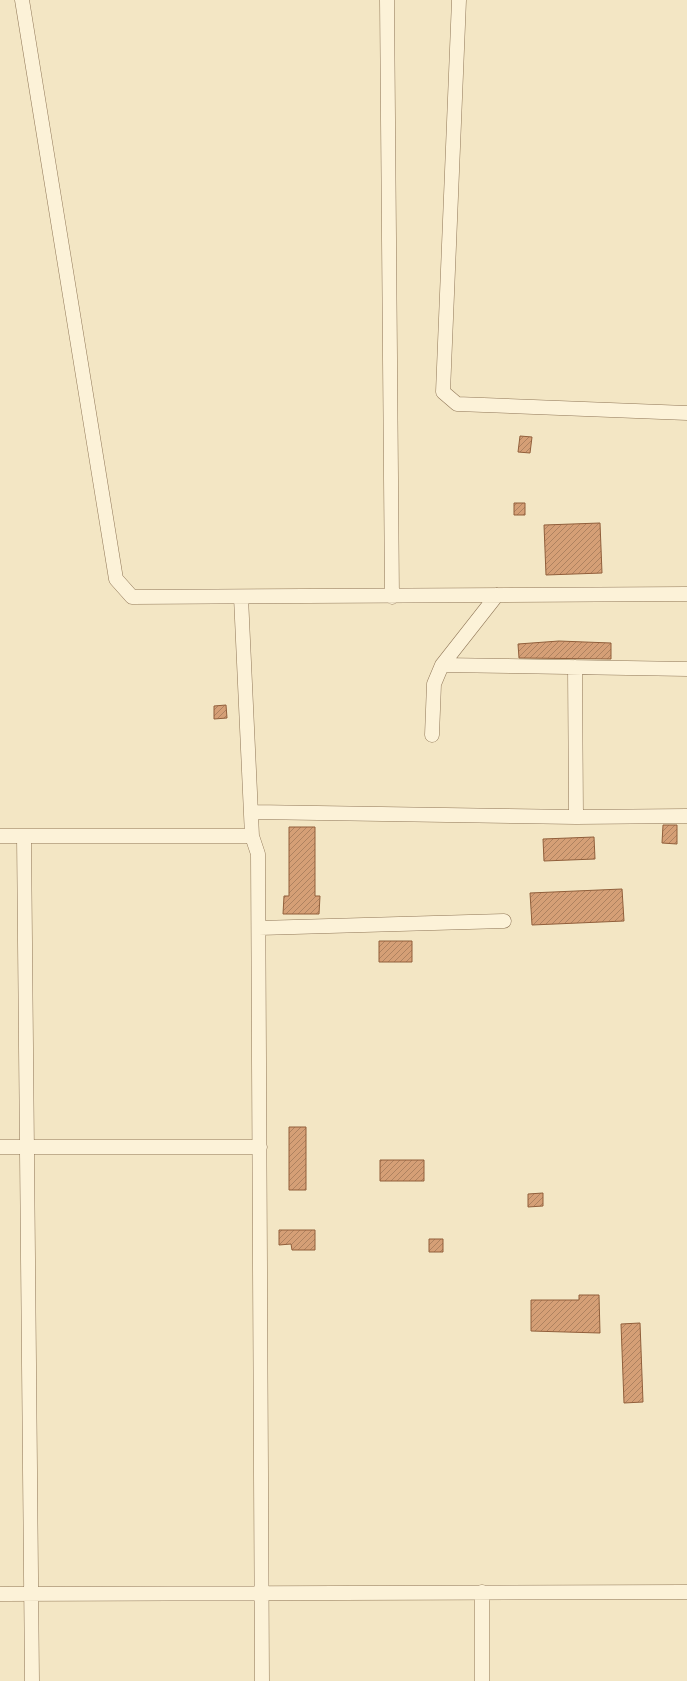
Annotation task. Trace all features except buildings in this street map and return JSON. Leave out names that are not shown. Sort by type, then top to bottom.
[{"type":"lane","points":[[22,0],[116,579],[132,597],[392,597],[687,594]]},
{"type":"lane","points":[[387,0],[392,597]]},
{"type":"lane","points":[[459,0],[443,392],[457,404],[687,413]]},
{"type":"lane","points":[[432,735],[434,684],[442,666],[497,596]]},
{"type":"lane","points":[[241,597],[252,836],[258,854],[262,1681]]},
{"type":"lane","points":[[442,666],[687,669]]},
{"type":"lane","points":[[575,667],[576,817]]},
{"type":"lane","points":[[251,812],[576,817],[687,816]]},
{"type":"lane","points":[[0,836],[252,836]]},
{"type":"lane","points":[[24,836],[32,1681]]},
{"type":"lane","points":[[259,928],[504,921]]},
{"type":"lane","points":[[0,1147],[260,1147]]},
{"type":"lane","points":[[0,1594],[261,1592],[687,1592]]},
{"type":"lane","points":[[482,1592],[482,1681]]}]
